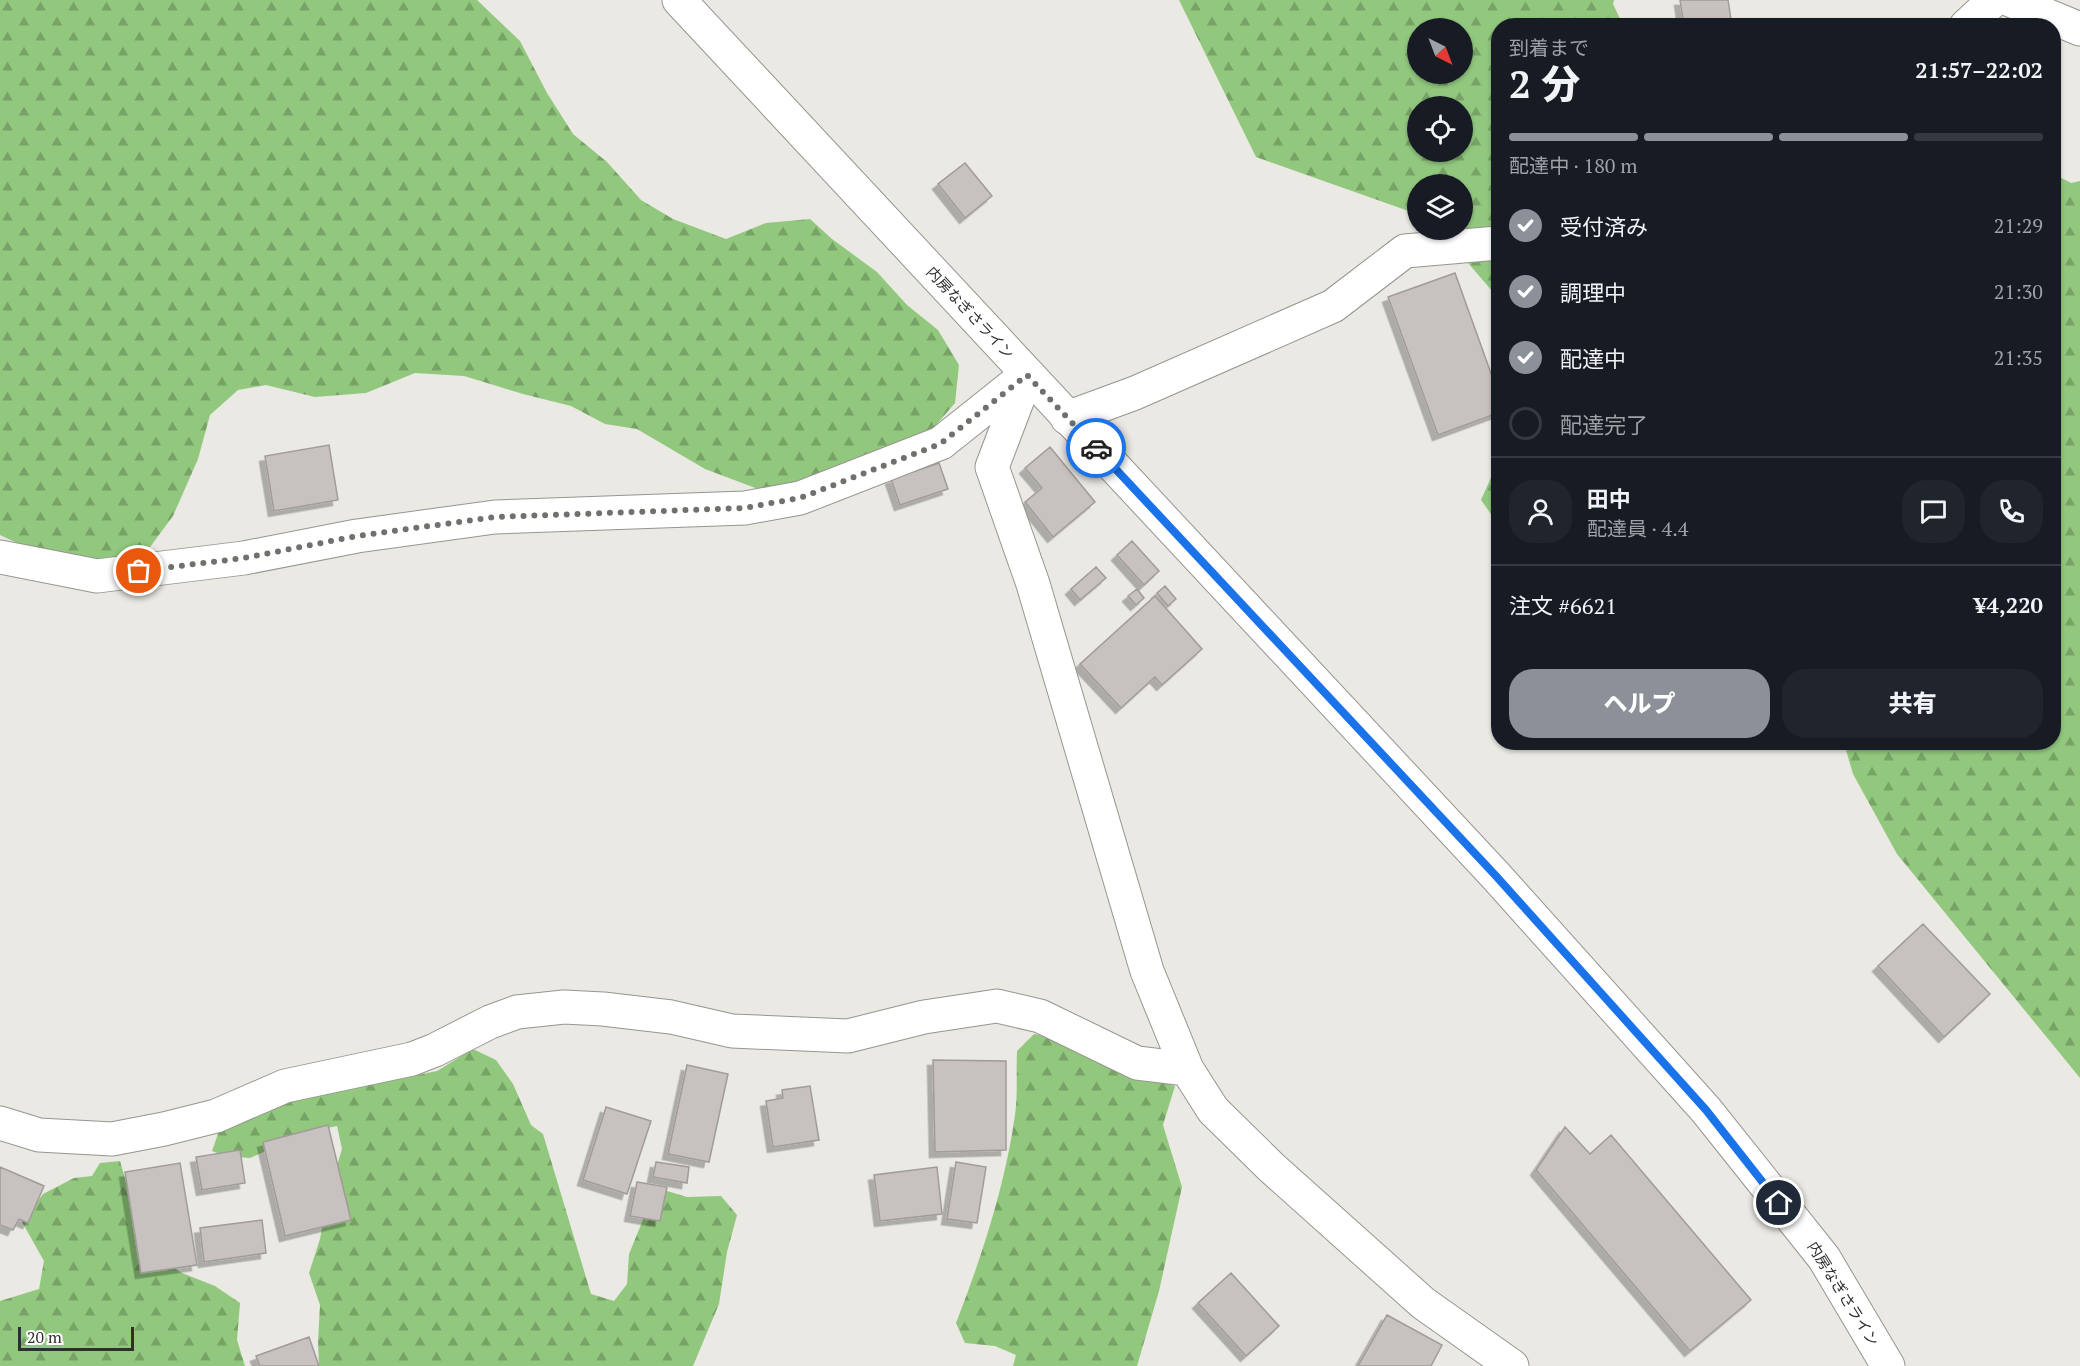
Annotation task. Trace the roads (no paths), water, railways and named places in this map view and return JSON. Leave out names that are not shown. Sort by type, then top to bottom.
[{"type":"main road","name":"内房なぎさライン","points":[[679,0],[1496,876],[1706,1110],[1824,1258],[1888,1366]]},
{"type":"main road","points":[[1975,18],[1994,0]]},
{"type":"main road","points":[[2010,0],[2055,18]]},
{"type":"main road","points":[[2061,20],[2080,28]]},
{"type":"main road","points":[[1067,418],[1135,393],[1333,306],[1405,251],[1491,244]]},
{"type":"main road","points":[[0,557],[97,576],[244,558],[357,536],[495,517],[744,508],[800,498],[940,444],[1027,375]]},
{"type":"main road","points":[[1027,375],[992,466],[1033,584],[1147,971],[1187,1070],[1213,1110],[1271,1167],[1423,1303],[1512,1366]]},
{"type":"main road","points":[[0,1124],[39,1135],[112,1139],[164,1129],[216,1116],[285,1086],[412,1059],[490,1022],[517,1012],[564,1007],[671,1017],[732,1031],[848,1036],[924,1017],[997,1006],[1040,1016],[1137,1063],[1187,1070]]}]
